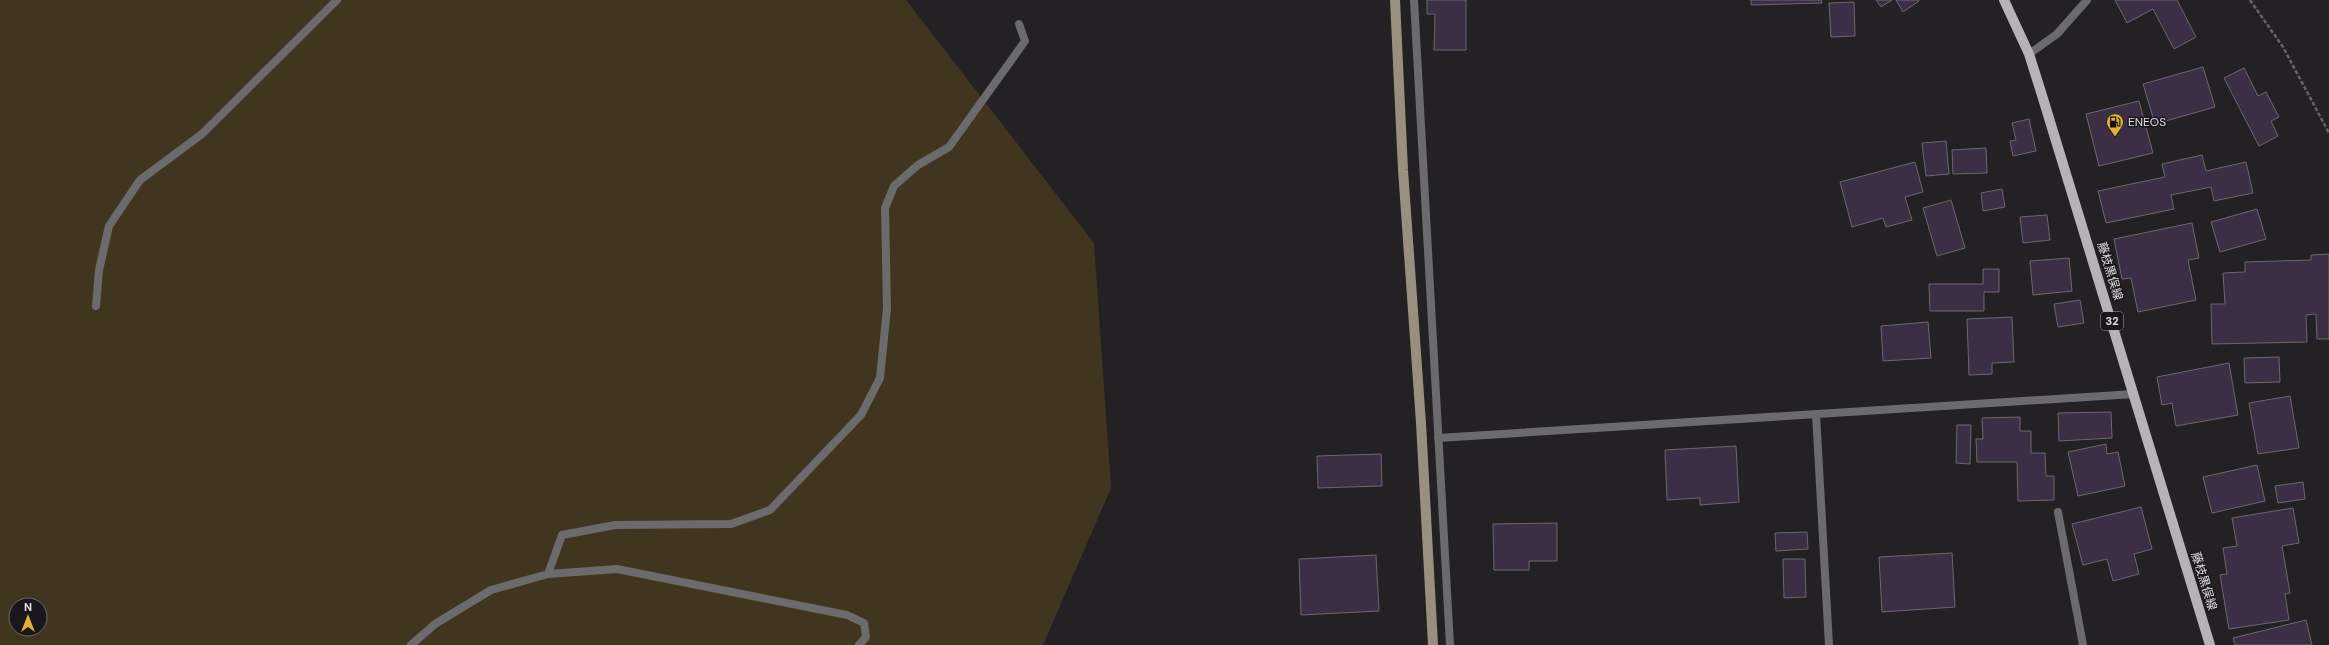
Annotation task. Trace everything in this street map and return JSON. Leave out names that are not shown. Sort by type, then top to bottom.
[{"type":"main road","name":"藤枝黒俣線","points":[[2004,0],[2028,54],[2134,394],[2210,645]]},
{"type":"street","points":[[96,306],[99,270],[109,226],[140,180],[202,134],[337,0]]},
{"type":"street","points":[[1414,0],[1450,645]]},
{"type":"street","points":[[2028,54],[2057,34],[2088,0]]},
{"type":"street","points":[[548,574],[562,535],[615,525],[731,524],[770,510],[861,415],[880,378],[887,308],[885,208],[894,186],[918,165],[949,147],[1025,41],[1019,24]]},
{"type":"street","points":[[1438,438],[2134,394]]},
{"type":"street","points":[[1816,414],[1829,645]]},
{"type":"street","points":[[2058,512],[2083,645]]},
{"type":"street","points":[[411,645],[435,624],[491,590],[548,574],[617,569],[847,615],[864,623],[866,637],[859,645]]},
{"type":"path","points":[[2250,0],[2283,47],[2329,133]]},
{"type":"shaded area","points":[[0,0],[906,0],[1094,243],[1111,488],[1043,645],[0,645]]},
{"type":"building","points":[[1427,0],[1466,0],[1466,50],[1434,50],[1435,14],[1427,14]]},
{"type":"building","points":[[1751,0],[1821,0],[1822,3],[1751,5]]},
{"type":"building","points":[[1876,0],[1892,0],[1881,7]]},
{"type":"building","points":[[1896,0],[1919,0],[1919,1],[1903,12]]},
{"type":"building","points":[[2115,0],[2177,0],[2196,37],[2174,49],[2153,9],[2127,23]]},
{"type":"building","points":[[1854,2],[1855,36],[1831,37],[1829,3]]},
{"type":"building","points":[[2203,67],[2215,107],[2155,124],[2143,84]]},
{"type":"building","points":[[2244,68],[2258,96],[2266,92],[2279,117],[2271,121],[2278,136],[2259,146],[2224,78]]},
{"type":"building","points":[[2139,101],[2153,153],[2099,166],[2086,114]]},
{"type":"building","points":[[2029,119],[2036,151],[2013,156],[2010,141],[2016,140],[2012,123]]},
{"type":"building","points":[[1946,141],[1949,174],[1926,176],[1922,143]]},
{"type":"building","points":[[1986,148],[1987,173],[1953,174],[1952,150]]},
{"type":"building","points":[[2202,155],[2206,171],[2246,162],[2253,193],[2214,201],[2211,187],[2171,195],[2174,209],[2106,223],[2098,191],[2165,177],[2162,164]]},
{"type":"building","points":[[1915,162],[1923,192],[1905,197],[1912,220],[1886,227],[1883,218],[1852,227],[1840,182]]},
{"type":"building","points":[[2002,189],[2005,207],[1983,211],[1981,193]]},
{"type":"building","points":[[1951,200],[1965,248],[1937,256],[1923,208]]},
{"type":"building","points":[[2257,209],[2266,239],[2220,252],[2211,222]]},
{"type":"building","points":[[2047,215],[2050,240],[2023,243],[2020,217]]},
{"type":"building","points":[[2192,223],[2199,258],[2188,260],[2196,300],[2138,312],[2131,278],[2122,279],[2114,239]]},
{"type":"building","points":[[2329,254],[2329,339],[2317,339],[2316,314],[2306,315],[2307,342],[2212,344],[2211,304],[2225,304],[2223,273],[2245,272],[2245,262],[2311,260],[2311,255]]},
{"type":"building","points":[[2069,258],[2072,291],[2033,295],[2030,261]]},
{"type":"building","points":[[1983,269],[1999,269],[1999,292],[1984,292],[1984,311],[1930,311],[1929,284],[1983,284]]},
{"type":"building","points":[[2080,300],[2084,323],[2058,327],[2054,304]]},
{"type":"building","points":[[2012,317],[2014,362],[1992,363],[1992,374],[1969,375],[1967,319]]},
{"type":"building","points":[[1928,322],[1931,358],[1883,361],[1881,326]]},
{"type":"building","points":[[2279,357],[2280,382],[2245,383],[2244,358]]},
{"type":"building","points":[[2229,363],[2238,415],[2176,426],[2172,403],[2162,405],[2157,377]]},
{"type":"building","points":[[2290,396],[2299,448],[2258,454],[2249,403]]},
{"type":"building","points":[[2111,412],[2112,438],[2059,441],[2058,413]]},
{"type":"building","points":[[2020,417],[2020,431],[2031,431],[2031,453],[2045,453],[2046,476],[2054,476],[2054,500],[2018,501],[2017,462],[1977,462],[1976,439],[1983,439],[1982,418]]},
{"type":"building","points":[[1957,425],[1971,425],[1970,464],[1956,463]]},
{"type":"building","points":[[2106,444],[2107,454],[2118,452],[2125,486],[2078,496],[2068,452]]},
{"type":"building","points":[[1736,446],[1739,502],[1700,505],[1700,498],[1667,500],[1665,450]]},
{"type":"building","points":[[1381,454],[1382,486],[1318,488],[1317,456]]},
{"type":"building","points":[[2257,465],[2265,501],[2212,513],[2203,477]]},
{"type":"building","points":[[2303,482],[2305,499],[2278,503],[2275,486]]},
{"type":"building","points":[[2141,507],[2152,549],[2134,554],[2139,574],[2113,581],[2107,559],[2083,565],[2072,524]]},
{"type":"building","points":[[2293,508],[2299,543],[2282,546],[2290,593],[2285,594],[2289,620],[2229,629],[2220,575],[2227,574],[2223,548],[2237,546],[2232,518]]},
{"type":"building","points":[[1557,523],[1557,561],[1529,561],[1529,570],[1494,570],[1493,524]]},
{"type":"building","points":[[1807,532],[1808,549],[1776,551],[1775,533]]},
{"type":"building","points":[[1952,553],[1955,607],[1882,612],[1879,557]]},
{"type":"building","points":[[1376,555],[1379,611],[1301,615],[1299,559]]},
{"type":"building","points":[[1783,559],[1805,559],[1806,597],[1784,598]]},
{"type":"building","points":[[2306,620],[2312,645],[2235,645],[2233,638]]},
{"type":"waterway","points":[[1395,0],[1403,170],[1421,423],[1433,645]]},
{"type":"place","name":"ENEOS","points":[[2115,137]]}]
